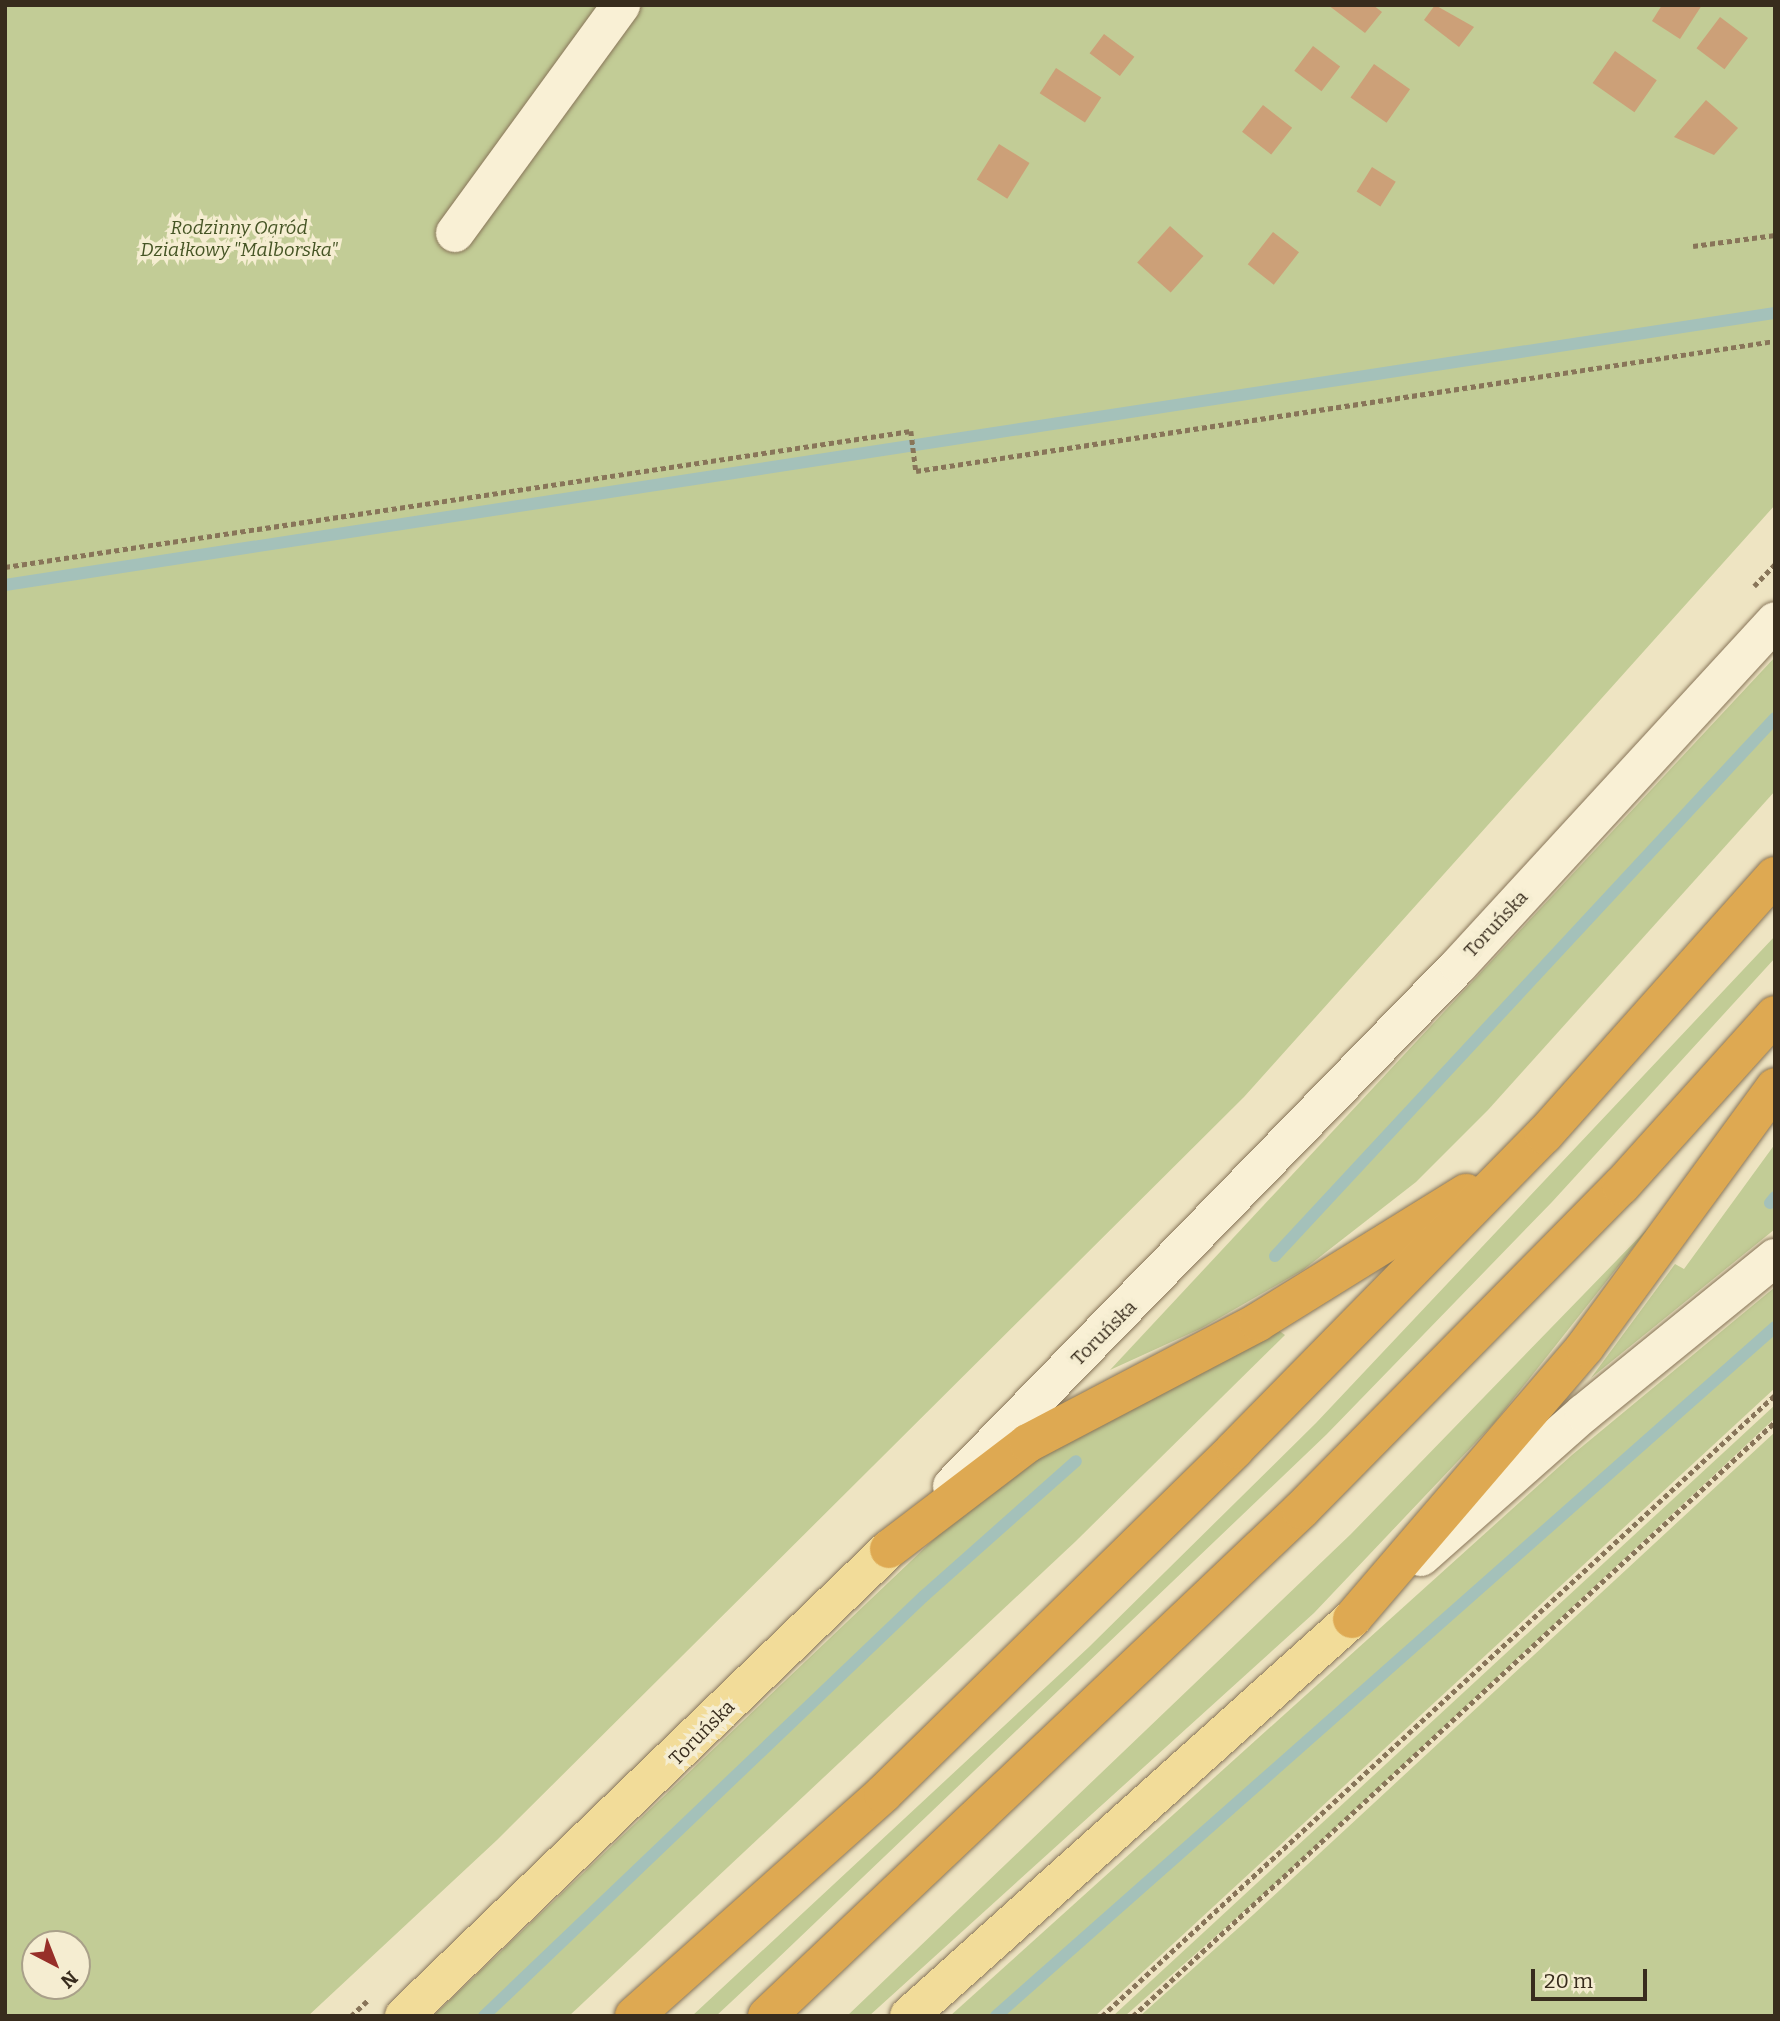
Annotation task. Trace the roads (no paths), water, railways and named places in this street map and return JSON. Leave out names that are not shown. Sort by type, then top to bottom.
[{"type":"highway","points":[[634,2016],[893,1784],[1544,1135],[1775,876]]},
{"type":"highway","points":[[767,2016],[1301,1510],[1621,1186],[1775,1015]]},
{"type":"highway","points":[[1352,1619],[1585,1346],[1775,1087]]},
{"type":"highway","points":[[889,1549],[1028,1443],[1258,1322],[1469,1191],[1544,1135]]},
{"type":"main road","name":"Toruńska","points":[[404,2016],[889,1549]]},
{"type":"main road","points":[[909,2016],[1352,1619]]},
{"type":"street","points":[[455,233],[621,5]]},
{"type":"street","name":"Toruńska","points":[[889,1549],[1228,1206],[1775,621]]},
{"type":"street","points":[[1352,1619],[1584,1413],[1775,1258]]},
{"type":"waterway","points":[[5,585],[1775,313]]},
{"type":"waterway","points":[[1275,1256],[1775,718]]},
{"type":"waterway","points":[[1770,1203],[1775,1197]]},
{"type":"waterway","points":[[996,2016],[1775,1327]]},
{"type":"waterway","points":[[484,2016],[924,1596],[1076,1461]]},
{"type":"park label","name":"Rodzinny Ogród Działkowy \"Malborska\"","points":[[239,239]]}]
